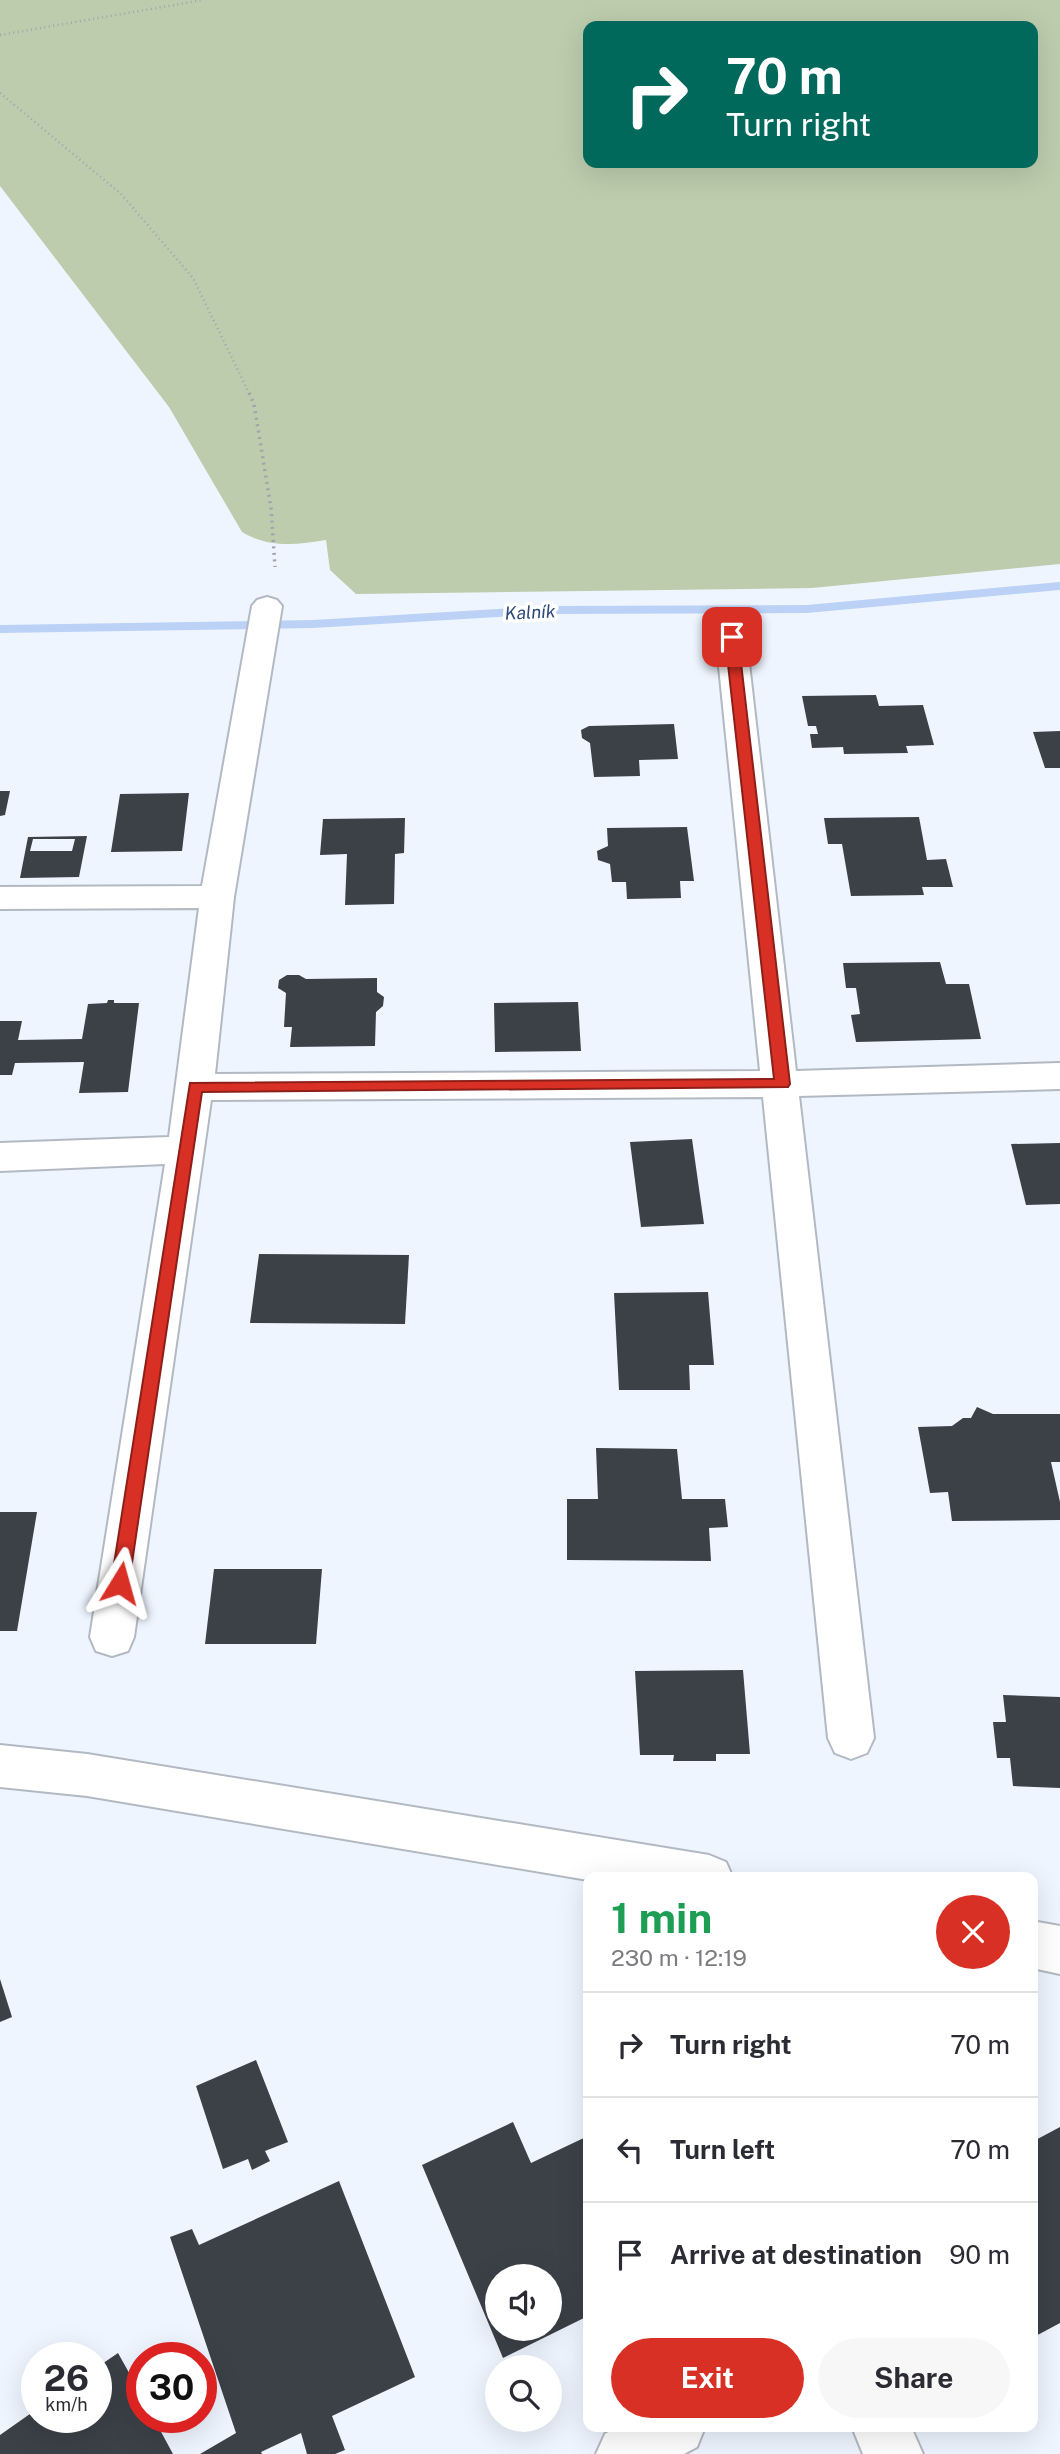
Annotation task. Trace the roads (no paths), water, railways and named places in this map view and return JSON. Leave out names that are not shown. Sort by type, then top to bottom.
[{"type":"street","points":[[112,1637],[195,1087],[217,897],[267,606]]},
{"type":"street","points":[[732,637],[851,1738]]},
{"type":"street","points":[[0,898],[217,897]]},
{"type":"street","points":[[195,1087],[782,1084],[1060,1076]]},
{"type":"street","points":[[0,1157],[185,1150]]},
{"type":"street","points":[[0,1766],[100,1777],[673,1872]]},
{"type":"street","points":[[1038,1945],[1060,1950]]},
{"type":"street","points":[[625,2454],[667,2432]]},
{"type":"street","points":[[883,2432],[894,2454]]},
{"type":"waterway","name":"Kalník","points":[[0,629],[313,624],[549,610],[807,609],[1060,586]]}]
